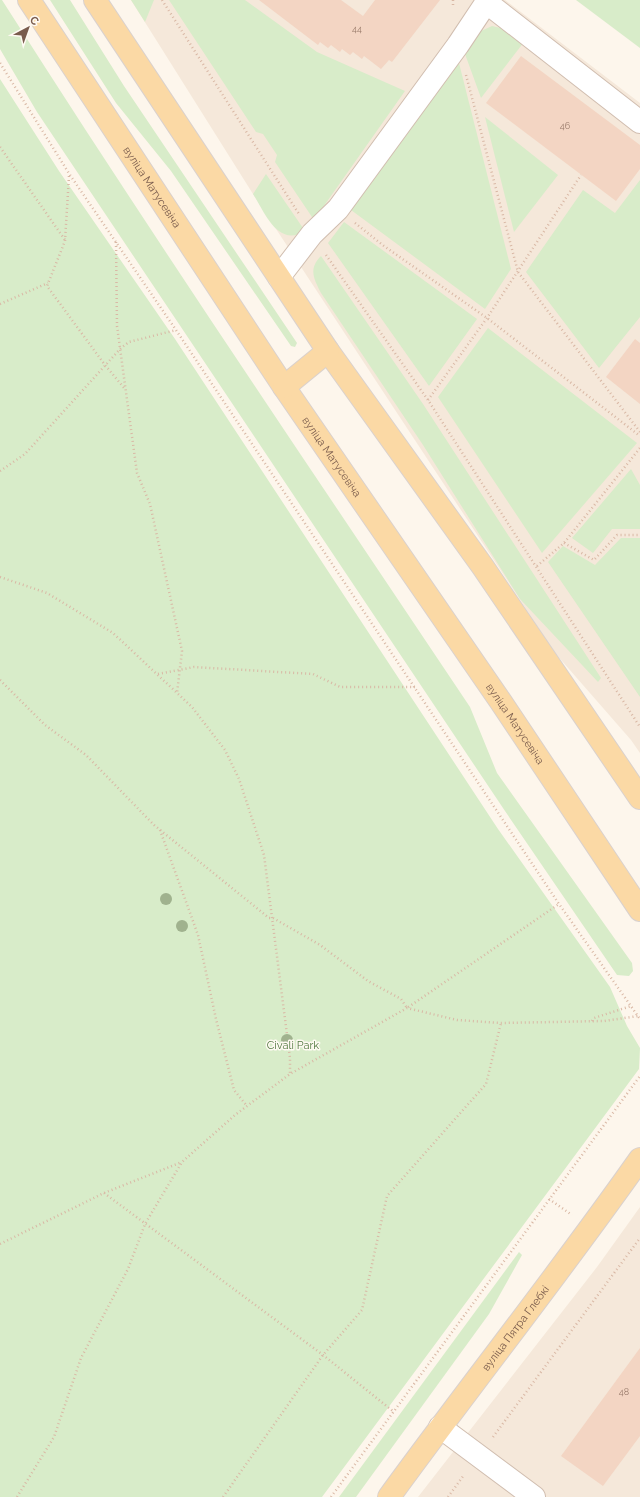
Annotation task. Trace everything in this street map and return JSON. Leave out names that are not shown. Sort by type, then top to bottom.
[{"type":"main road","name":"вуліца Матусевіча","points":[[29,0],[284,387],[501,702],[640,910]]},
{"type":"main road","points":[[95,0],[328,352],[483,567],[640,798]]},
{"type":"main road","points":[[284,387],[328,352]]},
{"type":"main road","name":"вуліца Пятра Глебкі","points":[[389,1497],[440,1427],[591,1228],[640,1159]]},
{"type":"lane","points":[[279,277],[312,234],[338,209],[458,45],[487,1],[640,122]]},
{"type":"lane","points":[[440,1427],[534,1497]]},
{"type":"path","points":[[162,0],[312,234],[428,400],[537,566],[640,728]]},
{"type":"path","points":[[458,45],[518,272],[640,432]]},
{"type":"path","points":[[0,63],[70,176],[176,330],[559,904],[639,1018]]},
{"type":"path","points":[[0,147],[65,240]]},
{"type":"path","points":[[428,400],[487,318],[581,175]]},
{"type":"path","points":[[70,176],[65,240],[47,286],[126,391]]},
{"type":"path","points":[[338,209],[384,246],[487,318],[640,436]]},
{"type":"path","points":[[116,242],[117,326],[137,473],[150,504],[182,651],[177,694]]},
{"type":"path","points":[[0,304],[48,282]]},
{"type":"path","points":[[0,471],[25,454],[121,348],[129,342],[176,330]]},
{"type":"path","points":[[537,566],[564,543],[640,448]]},
{"type":"path","points":[[564,543],[594,560],[617,534],[640,535]]},
{"type":"path","points":[[0,577],[47,593],[114,632],[192,707],[225,750],[239,779],[264,855],[290,1058],[290,1074]]},
{"type":"path","points":[[158,674],[194,667],[313,674],[340,687],[415,687]]},
{"type":"path","points":[[0,680],[46,725],[86,755],[160,829],[269,918],[273,918],[320,945],[368,981],[401,999],[406,1008],[457,1020],[501,1023],[592,1021],[639,1018]]},
{"type":"path","points":[[160,829],[198,935],[216,1019],[234,1090],[247,1106]]},
{"type":"path","points":[[18,1497],[54,1438],[81,1358],[128,1269],[145,1224],[182,1162],[247,1106],[290,1074],[406,1008],[559,904]]},
{"type":"path","points":[[592,1021],[594,1018],[631,1006]]},
{"type":"path","points":[[223,1497],[324,1355],[362,1310],[387,1196],[486,1084],[501,1023]]},
{"type":"path","points":[[331,1497],[640,1076]]},
{"type":"path","points":[[0,1244],[104,1193],[182,1162]]},
{"type":"path","points":[[104,1193],[324,1355],[394,1412]]},
{"type":"path","points":[[448,1497],[640,1238]]},
{"type":"shaded area","points":[[131,0],[505,0],[640,103],[640,753],[631,740],[555,653],[253,194]]},
{"type":"shaded area","points":[[640,1207],[640,1497],[418,1497],[597,1267]]},
{"type":"green space","points":[[0,0],[2,0],[175,267],[470,707],[497,773],[632,963],[633,971],[629,976],[617,975],[505,811],[37,112],[0,49]]},
{"type":"green space","points":[[50,0],[70,0],[124,86],[297,343],[295,347],[291,346],[171,171],[116,103]]},
{"type":"green space","points":[[131,0],[154,0],[145,22]]},
{"type":"green space","points":[[169,0],[245,0],[317,52],[405,91],[314,220],[275,162],[277,155],[263,134],[256,132]]},
{"type":"green space","points":[[576,0],[640,0],[640,48]]},
{"type":"green space","points":[[492,26],[505,29],[524,42],[481,98],[465,54],[479,32]]},
{"type":"green space","points":[[459,63],[511,269],[485,309],[351,210]]},
{"type":"green space","name":"Civali Park","points":[[0,79],[59,171],[175,339],[498,829],[610,987],[627,1026],[640,1048],[639,1069],[322,1497],[0,1497]]},
{"type":"green space","points":[[485,117],[558,175],[514,232]]},
{"type":"green space","points":[[266,174],[305,231],[296,235],[287,235],[280,232],[268,219],[253,194]]},
{"type":"green space","points":[[640,180],[640,317],[599,368],[526,272],[583,190],[615,213]]},
{"type":"green space","points":[[344,222],[477,319],[429,386],[328,243]]},
{"type":"green space","points":[[321,256],[423,404],[601,678],[598,682],[520,599],[423,445],[321,293],[314,279],[313,270]]},
{"type":"green space","points":[[488,328],[637,443],[542,553],[438,397]]},
{"type":"green space","points":[[631,469],[640,485],[640,529],[612,529],[593,553],[572,538]]},
{"type":"green space","points":[[621,538],[640,538],[640,697],[548,562],[563,546],[595,565]]},
{"type":"green space","points":[[519,1252],[522,1255],[489,1314],[356,1497],[339,1497]]},
{"type":"building","points":[[259,0],[341,0],[363,16],[375,0],[440,0],[392,62],[389,60],[381,69],[364,56],[362,59],[353,52],[350,55],[342,49],[340,52],[331,45],[328,48],[320,42],[318,45]]},
{"type":"building","points":[[521,56],[640,145],[640,169],[616,201],[486,103]]},
{"type":"building","points":[[635,339],[640,343],[640,404],[606,377]]},
{"type":"building","points":[[640,1348],[640,1436],[603,1486],[561,1456]]}]
